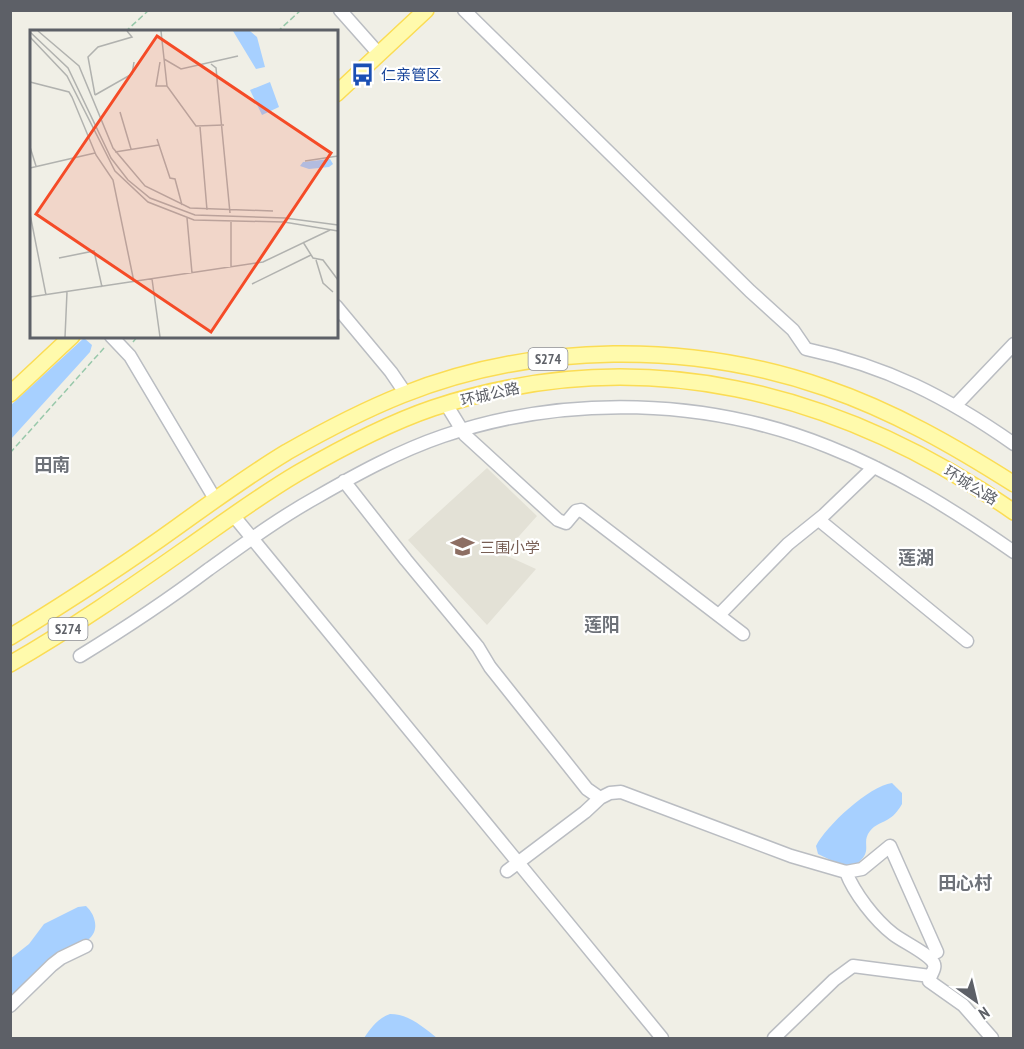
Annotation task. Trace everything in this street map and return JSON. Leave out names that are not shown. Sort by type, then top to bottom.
[{"type":"main road","points":[[338,92],[426,10]]},
{"type":"main road","points":[[10,394],[70,338]]},
{"type":"main road","name":"环城公路","points":[[10,637],[110,573],[259,470],[317,435],[406,394],[478,371],[557,358],[634,354],[721,362],[776,373],[850,397],[925,432],[1014,484]]},
{"type":"main road","name":"环城公路","points":[[10,664],[75,625],[281,483],[346,447],[410,417],[446,404],[509,388],[584,378],[662,378],[745,389],[818,410],[874,433],[938,465],[1014,512]]},
{"type":"main road","points":[[110,573],[124,591]]},
{"type":"street","points":[[340,10],[379,54]]},
{"type":"street","points":[[464,10],[750,291],[793,330],[806,349],[875,367],[955,406],[1014,444]]},
{"type":"street","points":[[338,308],[391,372],[406,394]]},
{"type":"street","points":[[113,338],[130,356],[215,499]]},
{"type":"street","points":[[955,406],[1014,344]]},
{"type":"street","points":[[446,404],[462,430],[558,520],[566,523],[576,511],[581,510],[743,634]]},
{"type":"street","points":[[80,656],[252,537],[344,481],[421,444],[462,430],[558,410],[621,408],[686,411],[739,419],[785,431],[830,447],[926,494],[1014,552]]},
{"type":"street","points":[[719,615],[788,544],[819,520],[874,467]]},
{"type":"street","points":[[344,481],[478,647],[490,667],[587,789],[600,798]]},
{"type":"street","points":[[233,514],[662,1038]]},
{"type":"street","points":[[819,520],[967,641]]},
{"type":"street","points":[[507,871],[600,798],[610,793],[627,793],[791,856],[846,872],[862,869],[890,846],[937,952]]},
{"type":"street","points":[[846,872],[850,885],[857,895],[891,933],[909,946],[920,950],[933,962],[935,968],[929,981],[963,1005],[992,1038]]},
{"type":"street","points":[[10,1006],[43,972],[61,958],[86,946]]},
{"type":"street","points":[[774,1038],[834,980],[853,966],[930,976]]},
{"type":"path","points":[[127,30],[149,10]]},
{"type":"path","points":[[279,30],[301,10]]},
{"type":"path","points":[[10,453],[111,338]]},
{"type":"shaded area","name":"三围小学","points":[[487,468],[537,516],[503,554],[536,569],[487,625],[408,540]]},
{"type":"water","points":[[84,338],[92,345],[90,352],[11,439],[11,405]]},
{"type":"water","points":[[892,783],[902,793],[902,804],[892,817],[870,831],[866,840],[865,853],[858,863],[849,869],[818,854],[816,846],[838,818],[872,791]]},
{"type":"water","points":[[86,906],[95,922],[94,931],[89,939],[66,948],[49,960],[11,998],[10,959],[29,944],[44,924],[78,907]]},
{"type":"water","points":[[390,1014],[410,1019],[437,1038],[364,1038],[378,1021]]},
{"type":"place","name":"仁亲管区","points":[[363,74]]},
{"type":"place","name":"三围小学","points":[[462,547]]},
{"type":"district","name":"田南","points":[[52,464]]},
{"type":"district","name":"莲湖","points":[[916,557]]},
{"type":"district","name":"莲阳","points":[[602,624]]},
{"type":"district","name":"田心村","points":[[965,882]]}]
